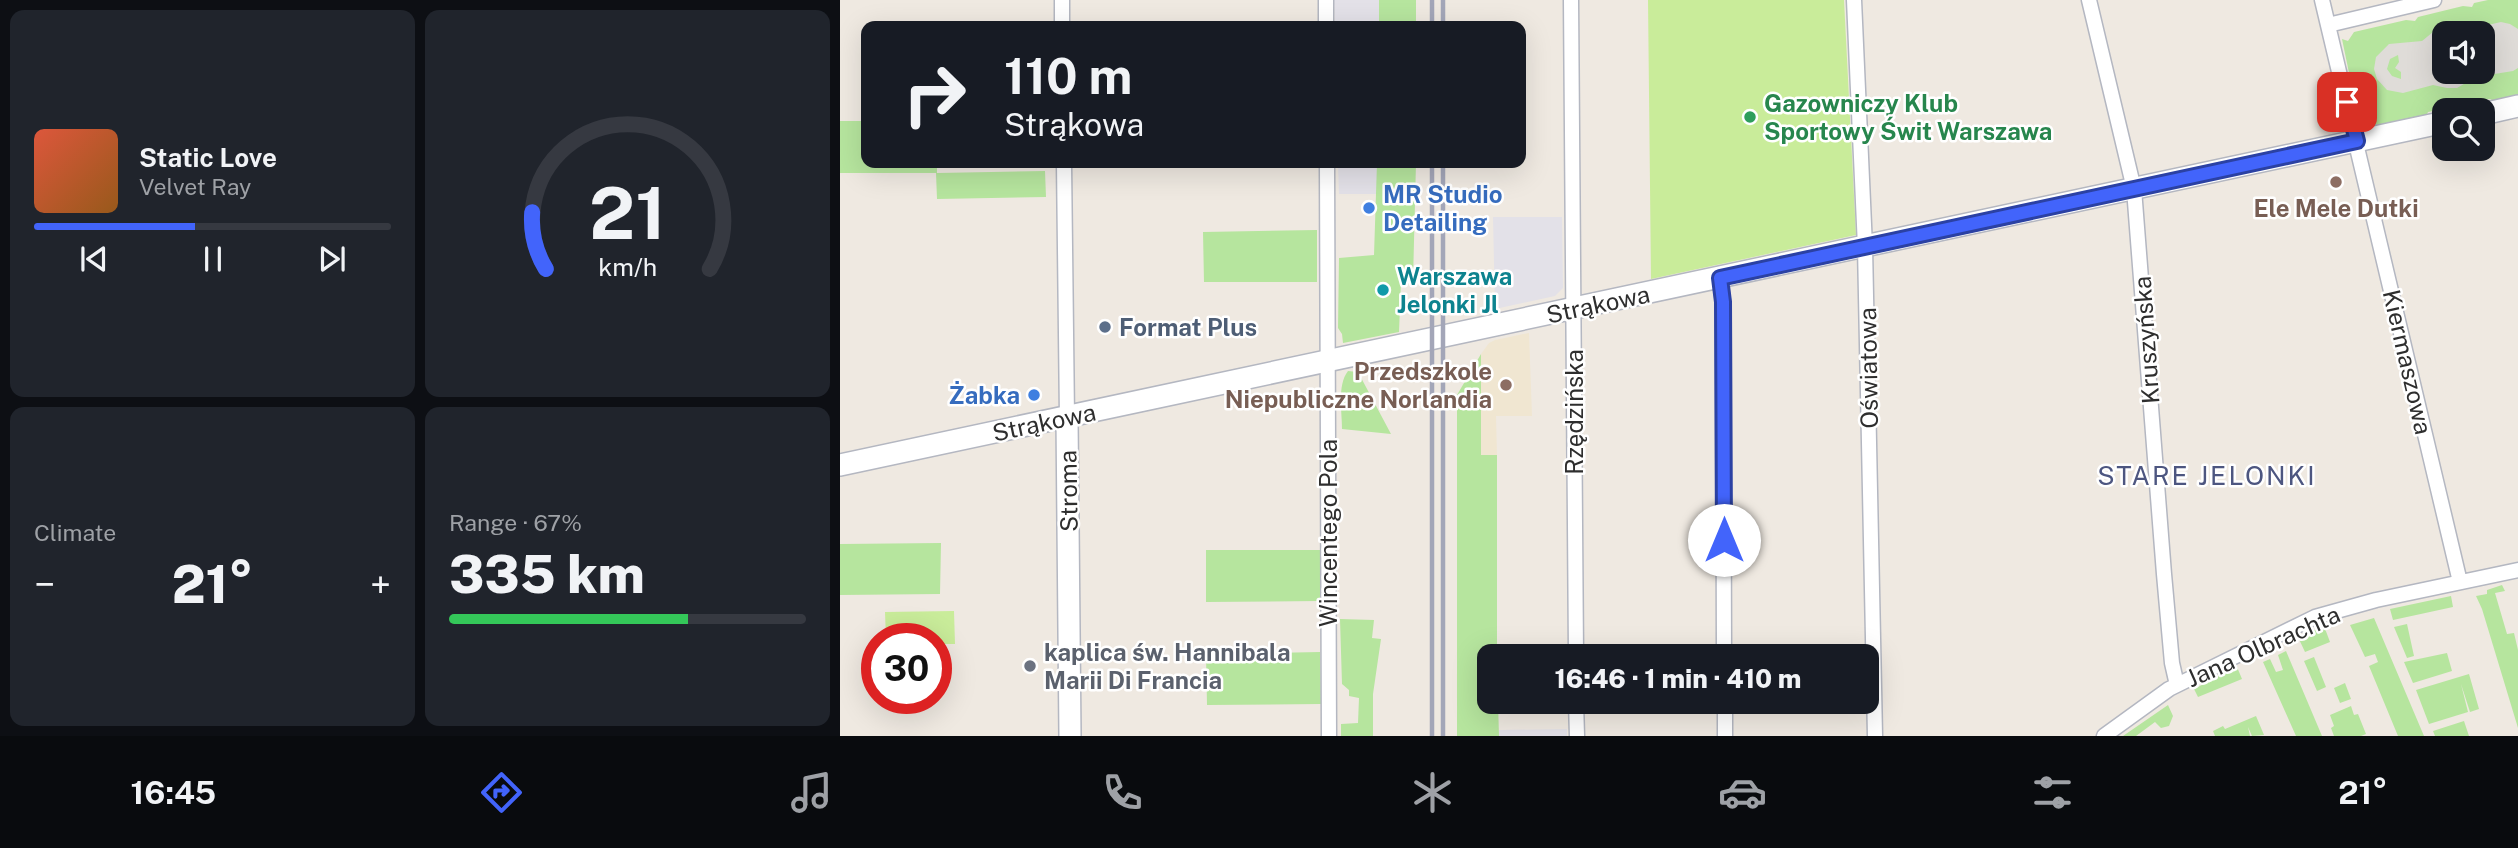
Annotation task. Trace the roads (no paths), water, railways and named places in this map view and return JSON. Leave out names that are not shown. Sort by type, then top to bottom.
[{"type":"street","points":[[1062,0],[1062,21]]},
{"type":"street","points":[[1326,0],[1326,21]]},
{"type":"street","name":"Rzędzińska","points":[[1571,0],[1576,644]]},
{"type":"street","name":"Oświatowa","points":[[1854,0],[1865,247],[1875,736]]},
{"type":"street","name":"Kruszyńska","points":[[2089,0],[2134,189],[2164,574],[2172,663],[2177,685]]},
{"type":"street","name":"Kiermaszowa","points":[[2322,0],[2460,582]]},
{"type":"street","points":[[2328,25],[2434,0]]},
{"type":"street","points":[[2495,111],[2518,106]]},
{"type":"street","name":"Strąkowa","points":[[840,465],[2432,125]]},
{"type":"street","name":"Stroma","points":[[1064,168],[1070,736]]},
{"type":"street","name":"Wincentego Pola","points":[[1327,168],[1329,736]]},
{"type":"street","points":[[1720,278],[1723,302],[1724,644]]},
{"type":"street","name":"Jana Olbrachta","points":[[2104,736],[2177,685],[2322,614],[2518,570]]},
{"type":"street","points":[[1576,714],[1577,736]]},
{"type":"street","points":[[1725,714],[1725,736]]},
{"type":"railway","points":[[1432,0],[1432,21]]},
{"type":"railway","points":[[1443,0],[1443,21]]},
{"type":"railway","points":[[1432,168],[1432,736]]},
{"type":"railway","points":[[1443,168],[1443,736]]},
{"type":"place","name":"Gazowniczy Klub Sportowy Świt Warszawa","points":[[1750,117]]},
{"type":"place","name":"Ele Mele Dutki","points":[[2336,182]]},
{"type":"place","name":"MR Studio Detailing","points":[[1369,208]]},
{"type":"place","name":"Warszawa Jelonki Jl","points":[[1383,290]]},
{"type":"place","name":"Format Plus","points":[[1105,327]]},
{"type":"place","name":"Przedszkole Niepubliczne Norlandia","points":[[1506,385]]},
{"type":"place","name":"Żabka","points":[[1034,395]]},
{"type":"place","name":"kaplica św. Hannibala Marii Di Francia","points":[[1030,666]]},
{"type":"district","name":"STARE JELONKI","points":[[2207,475]]}]
